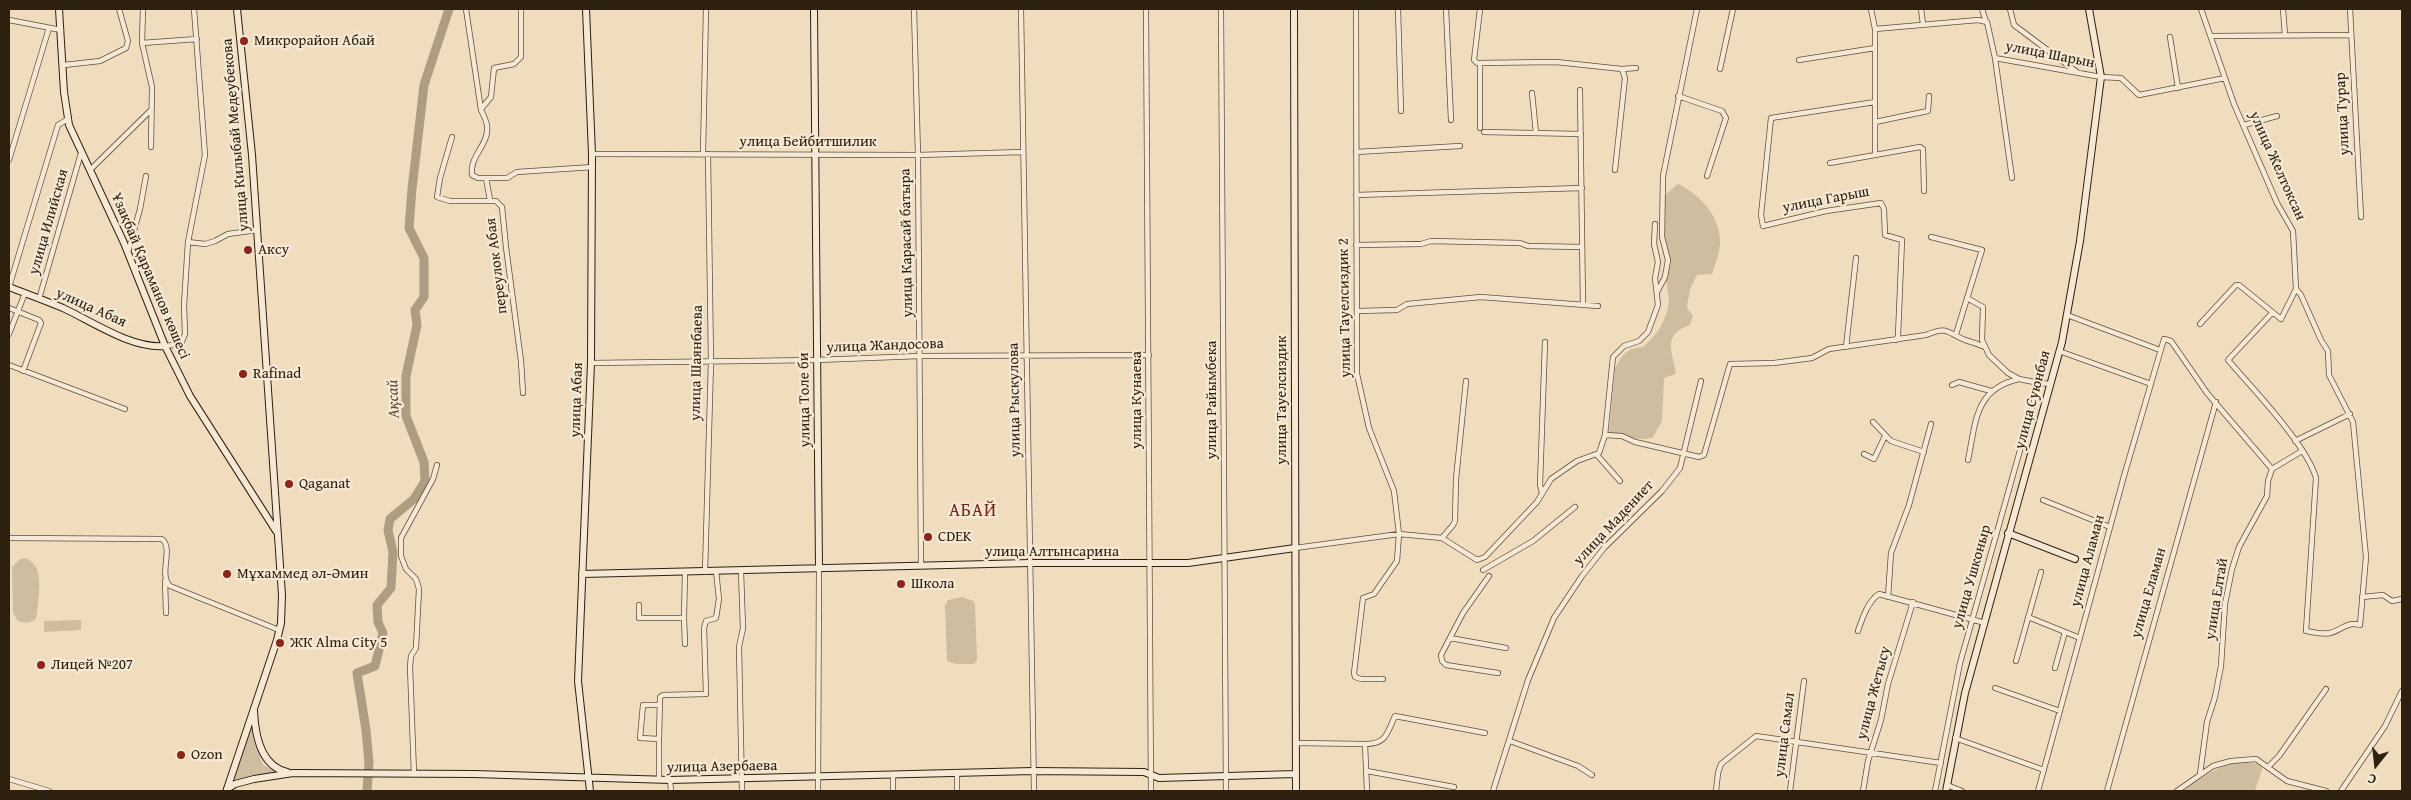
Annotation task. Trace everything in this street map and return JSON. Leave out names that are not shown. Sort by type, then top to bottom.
[{"type":"street","name":"Ұзақбай Қараманов көшесі","points":[[59,9],[68,120],[127,253],[165,346],[190,396],[277,532]]},
{"type":"street","points":[[64,65],[100,60],[126,48],[128,41],[119,9]]},
{"type":"street","points":[[143,9],[142,43],[152,87],[151,147]]},
{"type":"street","points":[[165,346],[180,344],[185,334],[184,305],[188,242],[205,155],[194,9]]},
{"type":"street","name":"улица Килыбай Медеубекова","points":[[227,790],[279,630],[282,595],[252,155],[237,9]]},
{"type":"street","points":[[466,9],[481,110],[487,130],[484,143],[475,156],[471,170],[474,177],[507,178],[518,172],[592,168]]},
{"type":"street","points":[[481,110],[491,98],[494,68],[514,64],[521,57],[521,9]]},
{"type":"street","name":"улица Абая","points":[[586,9],[592,154],[591,363],[578,697],[590,791]]},
{"type":"street","name":"улица Шаянбаева","points":[[705,572],[711,362],[706,154],[706,9]]},
{"type":"street","name":"улица Толе би","points":[[814,9],[819,569],[818,791]]},
{"type":"street","name":"улица Карасай батыра","points":[[914,9],[918,155],[921,566]]},
{"type":"street","name":"улица Рыскулова","points":[[1021,9],[1034,791]]},
{"type":"street","name":"улица Кунаева","points":[[1146,9],[1149,355],[1148,564],[1151,791]]},
{"type":"street","name":"улица Райымбека","points":[[1222,9],[1226,791]]},
{"type":"street","name":"улица Тауелсиздик","points":[[1294,9],[1296,791]]},
{"type":"street","name":"улица Тауелсиздик 2","points":[[1356,9],[1357,374],[1369,428],[1394,491],[1399,534],[1397,561],[1374,594],[1363,598],[1355,677],[1361,679],[1383,679]]},
{"type":"street","points":[[1398,9],[1401,111]]},
{"type":"street","points":[[1446,9],[1451,120]]},
{"type":"street","points":[[1480,9],[1474,60],[1480,63],[1556,62],[1622,69],[1636,68]]},
{"type":"street","points":[[1657,292],[1665,277],[1668,260],[1662,237],[1662,176],[1697,9]]},
{"type":"street","points":[[1720,69],[1733,9]]},
{"type":"street","points":[[1871,9],[1875,29],[1875,154]]},
{"type":"street","points":[[1921,9],[1923,24]]},
{"type":"street","points":[[1982,9],[1995,58],[2012,178]]},
{"type":"street","points":[[2010,9],[2012,20],[2017,27],[2078,73]]},
{"type":"street","name":"улица Суюнбая","points":[[1946,788],[1955,738],[1984,624],[2059,351],[2067,315],[2080,241],[2101,77],[2090,9]]},
{"type":"street","name":"улица Желтоксан","points":[[2201,9],[2244,125],[2277,203],[2292,231],[2296,289],[2301,295],[2321,340],[2328,351],[2329,374],[2350,414],[2354,432],[2366,557],[2360,625],[2348,623],[2330,633],[2318,634],[2306,630],[2316,478],[2313,466],[2302,451]]},
{"type":"street","points":[[2283,9],[2284,36]]},
{"type":"street","name":"улица Турар","points":[[2350,9],[2361,217]]},
{"type":"street","points":[[9,20],[61,30]]},
{"type":"street","points":[[1875,29],[1978,20],[1987,22]]},
{"type":"street","points":[[9,160],[49,28]]},
{"type":"street","points":[[2211,36],[2351,35]]},
{"type":"street","points":[[2170,37],[2178,88],[2225,78]]},
{"type":"street","points":[[142,43],[197,39]]},
{"type":"street","points":[[1799,60],[1875,48]]},
{"type":"street","name":"улица Шарын","points":[[1995,58],[2101,77],[2125,79],[2134,93],[2139,95],[2178,88]]},
{"type":"street","points":[[1480,63],[1480,128]]},
{"type":"street","points":[[1615,170],[1625,78],[1622,69]]},
{"type":"street","points":[[1580,90],[1582,305]]},
{"type":"street","points":[[1532,93],[1536,133]]},
{"type":"street","points":[[1678,96],[1722,111],[1726,118],[1706,176]]},
{"type":"street","points":[[1875,122],[1928,111],[1929,96]]},
{"type":"street","name":"улица Гарыш","points":[[1875,102],[1770,118],[1761,215],[1763,226],[1826,212],[1881,203],[1884,209],[1885,235],[1902,240],[1898,336],[1896,340]]},
{"type":"street","points":[[90,170],[151,110]]},
{"type":"street","points":[[2244,125],[2277,116]]},
{"type":"street","points":[[9,287],[58,125],[68,120]]},
{"type":"street","points":[[1484,132],[1581,134]]},
{"type":"street","name":"переулок Абая","points":[[452,137],[440,178],[437,197],[450,201],[490,200],[500,202],[502,206],[521,361],[523,393]]},
{"type":"street","points":[[1356,152],[1460,146]]},
{"type":"street","points":[[1830,163],[1920,147],[1923,149],[1924,191]]},
{"type":"street","name":"улица Илийская","points":[[39,299],[82,152]]},
{"type":"street","name":"улица Бейбитшилик","points":[[592,154],[918,155],[1023,152]]},
{"type":"street","points":[[127,253],[140,209],[146,176]]},
{"type":"street","points":[[486,178],[490,200]]},
{"type":"street","points":[[1356,195],[1582,188]]},
{"type":"street","points":[[1597,455],[1605,435],[1611,362],[1616,352],[1624,346],[1639,341],[1648,332],[1658,305],[1655,224]]},
{"type":"street","points":[[188,242],[205,244],[215,242],[228,234],[257,230]]},
{"type":"street","points":[[1931,237],[1982,250],[1956,334]]},
{"type":"street","points":[[1356,245],[1421,244],[1431,241],[1520,243],[1528,246],[1582,247]]},
{"type":"street","points":[[1846,347],[1856,258]]},
{"type":"street","points":[[2200,324],[2236,285],[2239,285],[2279,319],[2283,319],[2296,289]]},
{"type":"street","name":"улица Абая","points":[[9,287],[135,342],[154,347],[165,346]]},
{"type":"street","points":[[9,334],[25,293]]},
{"type":"street","points":[[1357,311],[1397,310],[1407,304],[1481,297],[1598,306]]},
{"type":"street","points":[[1967,298],[1983,307],[1982,340],[1984,347],[1996,363],[2018,379]]},
{"type":"street","points":[[9,308],[39,320],[41,323],[23,371]]},
{"type":"street","points":[[2216,402],[2272,469],[2302,451],[2295,440],[2228,360],[2272,314]]},
{"type":"street","points":[[2067,315],[2160,350]]},
{"type":"street","points":[[1605,435],[1622,436],[1635,442],[1699,457],[1704,455],[1730,364],[1774,363],[1812,358],[1828,349],[1896,340],[1926,335],[1936,331],[1950,331],[1984,347]]},
{"type":"street","name":"улица Аламан","points":[[2038,791],[2110,527],[2160,350],[2165,339],[2171,341],[2216,402]]},
{"type":"street","points":[[1542,493],[1540,485],[1545,342]]},
{"type":"street","points":[[2059,351],[2151,384]]},
{"type":"street","name":"улица Жандосова","points":[[591,363],[817,360],[920,356],[1149,355]]},
{"type":"street","points":[[9,365],[126,409]]},
{"type":"street","points":[[1968,460],[1979,408],[1992,391],[2009,381],[2018,379],[2050,384]]},
{"type":"street","points":[[1466,381],[1456,479],[1455,521],[1442,538],[1477,560],[1485,557],[1537,502],[1560,471],[1578,461],[1597,455]]},
{"type":"street","name":"улица Мадениет","points":[[1493,791],[1528,680],[1554,618],[1578,581],[1604,548],[1674,477],[1680,468],[1701,381]]},
{"type":"street","points":[[1952,385],[1959,382],[1992,391]]},
{"type":"street","name":"улица Ушконыр","points":[[1935,791],[1960,663],[2039,383]]},
{"type":"street","name":"улица Еламан","points":[[2107,791],[2216,402]]},
{"type":"street","points":[[2295,440],[2350,414]]},
{"type":"street","points":[[1873,422],[1885,436],[1897,445],[1912,447],[1924,452]]},
{"type":"street","points":[[1888,596],[1891,553],[1909,505],[1931,424]]},
{"type":"street","points":[[1864,454],[1874,459],[1885,436]]},
{"type":"street","points":[[1597,455],[1620,481]]},
{"type":"street","points":[[414,774],[410,667],[411,656],[416,648],[419,589],[416,579],[406,569],[401,556],[402,538],[433,479],[437,465]]},
{"type":"street","name":"улица Елтай","points":[[2200,774],[2207,722],[2215,697],[2221,666],[2225,604],[2232,569],[2238,547],[2267,496],[2268,481],[2272,469]]},
{"type":"street","points":[[2043,500],[2110,527]]},
{"type":"street","points":[[1484,570],[1533,541],[1574,507]]},
{"type":"street","points":[[2008,533],[2075,559]]},
{"type":"street","name":"улица Алтынсарина","points":[[582,574],[1030,563],[1202,563],[1399,534],[1442,538]]},
{"type":"street","points":[[9,538],[165,541],[166,612]]},
{"type":"street","points":[[741,571],[743,628],[739,647],[742,791]]},
{"type":"street","points":[[685,572],[685,644]]},
{"type":"street","points":[[659,780],[660,697],[663,695],[706,694],[704,628],[706,622],[716,618],[719,599],[716,572]]},
{"type":"street","points":[[2016,661],[2040,572]]},
{"type":"street","points":[[1489,576],[1463,613],[1441,655],[1442,662],[1446,666],[1498,674]]},
{"type":"street","points":[[165,579],[170,586],[180,591],[279,630]]},
{"type":"street","points":[[1858,630],[1878,594],[1913,602],[1984,624]]},
{"type":"street","points":[[2362,596],[2383,595],[2392,601],[2402,599]]},
{"type":"street","name":"улица Жетысу","points":[[1862,791],[1881,720],[1888,684],[1913,602]]},
{"type":"street","points":[[639,605],[639,618],[684,618]]},
{"type":"street","points":[[2028,617],[2080,638]]},
{"type":"street","points":[[2055,668],[2065,632]]},
{"type":"street","points":[[1450,638],[1506,648]]},
{"type":"street","name":"улица Самал","points":[[1790,791],[1804,681]]},
{"type":"street","points":[[1995,688],[2060,711]]},
{"type":"street","points":[[2268,767],[2279,756],[2326,689]]},
{"type":"street","points":[[2341,791],[2385,726],[2402,691]]},
{"type":"street","name":"улица Азербаева","points":[[254,705],[255,728],[266,759],[281,770],[293,773]]},
{"type":"street","points":[[659,705],[643,705],[640,738],[659,738]]},
{"type":"street","points":[[1295,743],[1377,744],[1383,740],[1395,716],[1484,733]]},
{"type":"street","points":[[1716,791],[1721,764],[1756,736],[1940,763]]},
{"type":"street","points":[[1955,738],[2044,770]]},
{"type":"street","points":[[1510,741],[1578,766],[1592,775]]},
{"type":"street","points":[[1365,744],[1367,791]]},
{"type":"street","points":[[2177,791],[2212,766],[2256,759],[2287,781],[2326,791]]},
{"type":"street","name":"улица Азербаева","points":[[227,790],[235,784],[254,779],[293,773],[588,777],[659,780],[1033,771],[1144,772],[1159,778],[1295,774]]},
{"type":"street","points":[[1367,771],[1454,788]]},
{"type":"street","points":[[957,772],[957,791]]},
{"type":"street","points":[[893,774],[893,791]]},
{"type":"street","points":[[9,779],[49,791]]},
{"type":"street","points":[[670,780],[670,791]]},
{"type":"street","points":[[1946,788],[1962,791]]},
{"type":"shaded area","points":[[1678,184],[1694,194],[1708,208],[1717,225],[1720,244],[1712,274],[1697,275],[1690,289],[1687,308],[1693,316],[1690,325],[1681,329],[1672,339],[1671,351],[1676,374],[1664,378],[1662,421],[1653,437],[1636,439],[1609,433],[1615,368],[1622,356],[1631,349],[1643,347],[1653,337],[1660,328],[1667,312],[1669,300],[1666,279],[1669,253],[1664,235],[1664,196]]},
{"type":"shaded area","points":[[26,558],[32,562],[39,575],[37,614],[35,620],[27,623],[18,621],[13,613],[12,567],[20,559]]},
{"type":"shaded area","points":[[962,597],[973,601],[975,604],[977,660],[974,664],[956,664],[947,661],[945,606],[948,600]]},
{"type":"shaded area","points":[[81,620],[81,630],[44,632],[44,621]]},
{"type":"shaded area","points":[[251,722],[253,739],[263,765],[280,773],[259,774],[233,781]]},
{"type":"shaded area","points":[[2244,762],[2260,764],[2262,769],[2255,791],[2183,791],[2219,768]]},
{"type":"waterway","name":"Ақсай","points":[[367,791],[369,763],[357,673],[375,666],[383,633],[378,622],[377,605],[391,588],[393,552],[388,530],[390,519],[414,499],[425,481],[424,462],[406,416],[406,376],[417,325],[415,310],[424,297],[424,258],[409,228],[424,85],[449,9]]},
{"type":"place","name":"Микрорайон Абай","points":[[244,41]]},
{"type":"place","name":"Аксу","points":[[248,250]]},
{"type":"place","name":"Rafinad","points":[[243,374]]},
{"type":"place","name":"Qaganat","points":[[289,484]]},
{"type":"place","name":"CDEK","points":[[928,537]]},
{"type":"place","name":"Мұхаммед әл-Әмин","points":[[227,574]]},
{"type":"place","name":"Школа","points":[[901,584]]},
{"type":"place","name":"ЖК Alma City 5","points":[[280,643]]},
{"type":"place","name":"Лицей №207","points":[[41,665]]},
{"type":"place","name":"Ozon","points":[[181,755]]},
{"type":"district","name":"АБАЙ","points":[[973,511]]}]
